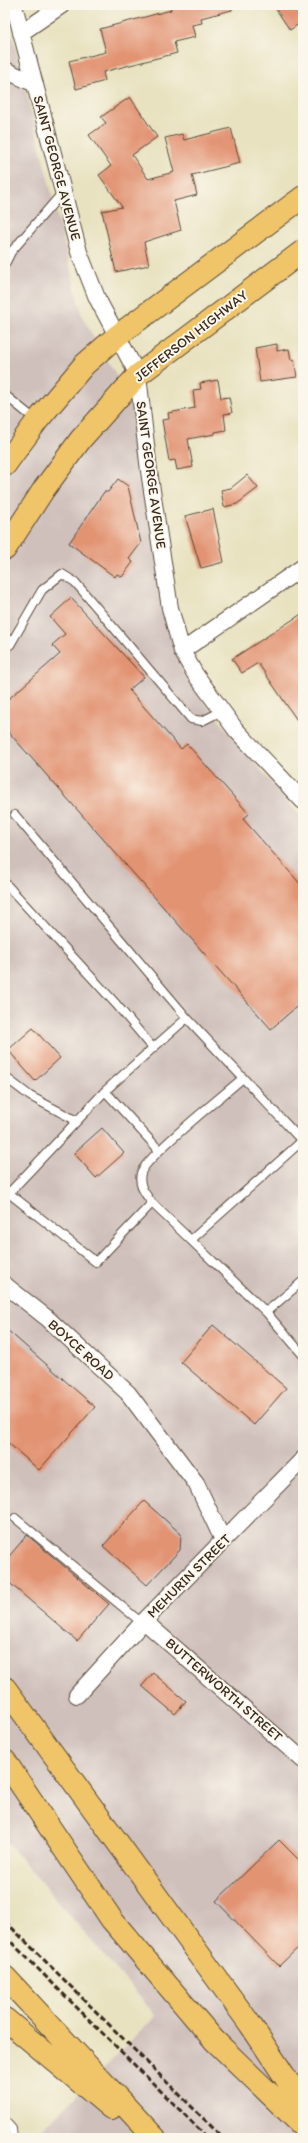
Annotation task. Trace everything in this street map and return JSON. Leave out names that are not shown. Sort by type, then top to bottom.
[{"type":"main road","points":[[6,463],[37,421],[84,365],[117,336],[303,197]]},
{"type":"main road","name":"JEFFERSON HIGHWAY","points":[[5,549],[44,489],[81,439],[138,375],[303,251]]},
{"type":"main road","points":[[5,1688],[250,2024],[303,2104]]},
{"type":"main road","points":[[5,1761],[112,1920],[214,2040],[303,2126]]},
{"type":"main road","points":[[5,1977],[155,2138]]},
{"type":"main road","points":[[5,2019],[147,2138]]},
{"type":"street","name":"SAINT GEORGE AVENUE","points":[[14,5],[79,252],[97,298],[138,375],[148,471],[170,608],[182,651],[195,674],[236,730],[303,801]]},
{"type":"street","points":[[21,33],[62,5]]},
{"type":"street","points":[[5,70],[35,84]]},
{"type":"street","points":[[182,651],[303,567]]},
{"type":"street","name":"BOYCE ROAD","points":[[5,1285],[46,1318],[128,1393],[196,1483],[223,1540]]},
{"type":"street","name":"MEHURIN STREET","points":[[77,1695],[143,1622],[223,1540],[300,1467]]},
{"type":"street","name":"BUTTERWORTH STREET","points":[[143,1622],[303,1760]]},
{"type":"lane","points":[[5,264],[11,252],[63,192]]},
{"type":"lane","points":[[5,395],[37,421]]},
{"type":"lane","points":[[5,644],[10,645],[42,590],[62,574],[75,582],[191,719],[202,721],[222,711]]},
{"type":"lane","points":[[15,815],[187,1018],[302,1142],[191,1240]]},
{"type":"lane","points":[[5,882],[116,1004],[153,1048]]},
{"type":"lane","points":[[152,1203],[96,1262],[7,1192],[105,1091],[187,1018]]},
{"type":"lane","points":[[5,1077],[30,1096],[77,1121]]},
{"type":"lane","points":[[243,1078],[159,1150],[141,1172],[140,1185],[152,1203],[266,1312],[303,1355]]},
{"type":"lane","points":[[105,1091],[159,1150]]},
{"type":"lane","points":[[266,1312],[303,1281]]},
{"type":"lane","points":[[15,1518],[143,1622]]},
{"type":"lane","points":[[5,2121],[12,2129],[13,2138]]},
{"type":"shaded area","points":[[5,6],[83,319],[134,405],[166,620],[184,675],[230,734],[303,819],[303,2138],[34,2138],[156,2016],[5,1840]]},
{"type":"building","points":[[170,5],[232,5],[232,10],[201,18],[202,23],[192,25],[195,37],[174,42],[177,53],[103,72],[105,81],[76,89],[69,61],[106,52],[100,29],[171,10]]},
{"type":"building","points":[[273,5],[303,5],[303,21],[290,30]]},
{"type":"building","points":[[130,97],[157,137],[132,155],[148,179],[174,172],[165,138],[182,134],[184,140],[231,128],[240,163],[192,175],[197,195],[174,201],[181,230],[144,242],[149,265],[116,272],[102,211],[122,207],[99,175],[111,166],[89,135],[106,123],[101,117]]},
{"type":"building","points":[[277,344],[277,351],[289,349],[291,360],[294,359],[297,377],[260,382],[255,348]]},
{"type":"building","points":[[218,380],[221,398],[229,397],[232,413],[224,414],[226,430],[215,432],[215,434],[188,439],[193,467],[177,470],[175,460],[169,461],[162,420],[169,419],[168,413],[195,408],[193,390],[201,389],[200,383]]},
{"type":"building","points":[[247,475],[258,488],[237,504],[224,507],[221,490],[231,488]]},
{"type":"building","points":[[118,479],[128,486],[141,543],[129,559],[133,562],[122,577],[117,574],[115,577],[69,543],[104,492],[108,492]]},
{"type":"building","points":[[213,509],[224,562],[201,568],[185,516]]},
{"type":"building","points":[[71,598],[144,677],[129,690],[181,749],[187,744],[249,814],[243,819],[303,887],[303,1001],[271,1029],[5,728],[5,702],[60,654],[52,645],[65,634],[50,617]]},
{"type":"building","points":[[303,613],[303,729],[258,663],[242,673],[232,659]]},
{"type":"building","points":[[33,1028],[60,1058],[35,1081],[8,1050]]},
{"type":"building","points":[[102,1128],[124,1153],[96,1178],[74,1153]]},
{"type":"building","points":[[213,1325],[286,1388],[254,1425],[181,1362]]},
{"type":"building","points":[[5,1328],[95,1407],[39,1470],[5,1440]]},
{"type":"building","points":[[144,1501],[181,1534],[180,1550],[147,1585],[103,1546]]},
{"type":"building","points":[[27,1535],[109,1604],[77,1641],[5,1579],[5,1561]]},
{"type":"building","points":[[153,1673],[186,1701],[175,1714],[142,1686]]},
{"type":"building","points":[[279,1840],[303,1864],[303,1943],[279,1966],[216,1901]]},
{"type":"railway","points":[[5,1921],[223,2138]]},
{"type":"railway","points":[[5,1936],[208,2138]]}]
